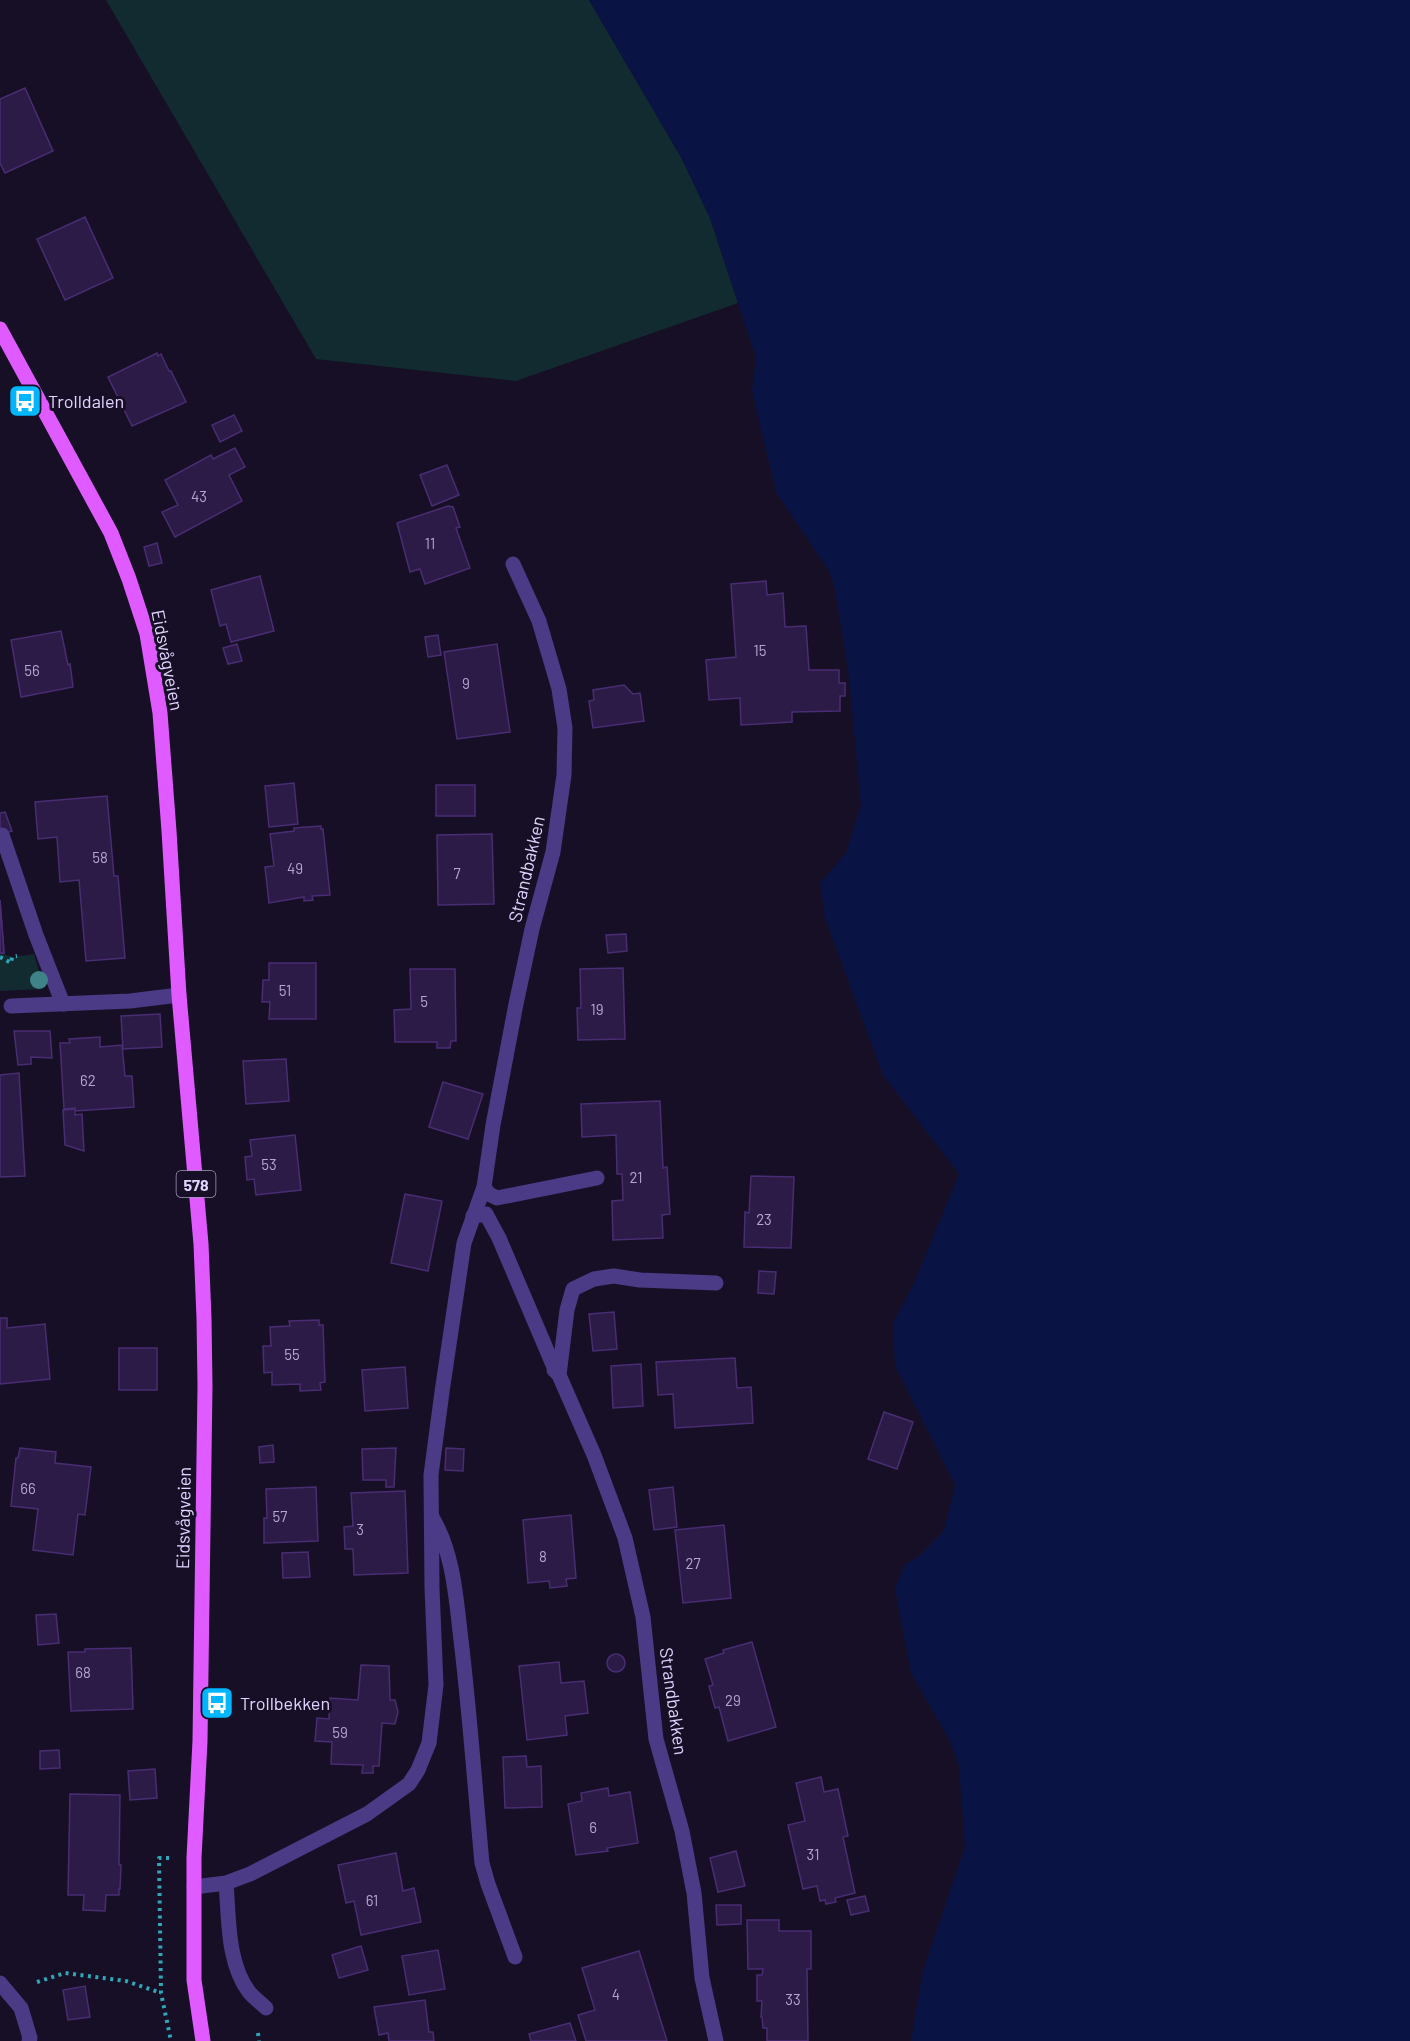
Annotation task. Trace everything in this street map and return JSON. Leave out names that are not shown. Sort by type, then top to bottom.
[{"type":"main road","name":"Eidsvågveien","points":[[0,329],[111,533],[147,634],[160,713],[178,995],[201,1244],[205,1330],[200,1741],[194,1858],[194,1980],[203,2041]]},
{"type":"street","name":"Strandbakken","points":[[194,1887],[226,1883],[250,1874],[367,1814],[409,1784],[418,1770],[429,1743],[436,1685],[431,1475],[440,1404],[464,1243],[484,1187],[493,1125],[516,1004],[532,929],[553,852],[564,775],[564,728],[559,689],[539,621],[513,564]]},
{"type":"street","points":[[2,835],[42,953],[63,1004]]},
{"type":"street","points":[[11,1006],[130,1001],[178,995]]},
{"type":"street","points":[[484,1187],[489,1194],[497,1198],[597,1178]]},
{"type":"street","name":"Strandbakken","points":[[472,1216],[486,1214],[499,1238],[554,1370],[559,1375],[594,1455],[625,1538],[643,1617],[656,1739],[682,1831],[694,1893],[702,1978],[716,2041]]},
{"type":"street","points":[[559,1375],[567,1310],[573,1289],[594,1279],[614,1276],[640,1280],[716,1283]]},
{"type":"street","name":"Strandbakken","points":[[432,1517],[450,1563],[455,1590],[470,1714],[482,1863],[515,1956]]},
{"type":"street","points":[[226,1883],[231,1942],[238,1970],[251,1994],[266,2008]]},
{"type":"street","points":[[0,1983],[21,2008],[29,2041]]},
{"type":"path","points":[[0,957],[11,963],[12,957]]},
{"type":"path","points":[[171,2041],[161,1993],[159,1858],[194,1858]]},
{"type":"path","points":[[37,1982],[65,1973],[126,1981],[161,1993]]},
{"type":"green space","points":[[106,0],[589,0],[682,159],[710,218],[738,303],[516,381],[316,359]]},
{"type":"green space","points":[[0,953],[13,957],[34,954],[44,989],[0,991]]},
{"type":"shaded area","points":[[589,0],[1410,0],[1410,2041],[911,2041],[923,1971],[965,1847],[959,1766],[950,1741],[911,1673],[895,1589],[905,1564],[917,1558],[944,1531],[955,1485],[895,1366],[893,1323],[915,1281],[959,1174],[883,1075],[825,918],[820,883],[846,853],[861,805],[849,677],[835,589],[829,571],[776,492],[752,391],[756,358],[710,218],[682,159]]},
{"type":"building","points":[[25,88],[53,151],[5,173],[0,163],[0,99]]},
{"type":"building","points":[[85,217],[113,278],[65,300],[37,239]]},
{"type":"building","points":[[157,353],[158,356],[161,354],[186,402],[132,426],[108,377]]},
{"type":"building","points":[[234,415],[242,431],[220,442],[212,425]]},
{"type":"building","points":[[235,448],[245,467],[229,475],[242,501],[175,537],[162,512],[178,505],[165,480],[211,455],[213,459]]},
{"type":"building","points":[[447,465],[459,495],[432,506],[420,475]]},
{"type":"building","points":[[448,506],[453,507],[460,527],[456,528],[470,568],[425,584],[420,569],[410,572],[397,523]]},
{"type":"building","points":[[157,543],[162,563],[149,566],[144,547]]},
{"type":"building","points":[[260,576],[274,631],[231,642],[226,624],[220,626],[211,590]]},
{"type":"building","points":[[766,581],[767,595],[783,593],[785,627],[806,626],[809,670],[839,670],[839,683],[845,683],[845,696],[840,696],[840,711],[792,712],[792,722],[741,725],[740,698],[709,700],[706,660],[736,657],[731,584]]},
{"type":"building","points":[[61,631],[68,665],[70,664],[73,687],[21,697],[11,640]]},
{"type":"building","points":[[438,635],[441,655],[428,657],[425,637]]},
{"type":"building","points":[[237,644],[242,661],[228,664],[223,648]]},
{"type":"building","points":[[497,644],[510,732],[457,739],[444,652]]},
{"type":"building","points":[[624,685],[633,694],[640,693],[644,721],[593,728],[589,701],[594,700],[593,690]]},
{"type":"building","points":[[294,783],[298,824],[269,827],[265,786]]},
{"type":"building","points":[[436,785],[475,785],[475,816],[436,816]]},
{"type":"building","points":[[107,796],[114,876],[118,876],[125,958],[86,961],[79,880],[60,882],[57,837],[38,839],[35,802]]},
{"type":"building","points":[[5,812],[12,831],[0,835],[0,813]]},
{"type":"building","points":[[321,826],[330,895],[312,896],[313,900],[304,901],[304,897],[269,903],[265,867],[274,866],[270,834],[294,831],[294,828]]},
{"type":"building","points":[[492,834],[494,904],[438,905],[437,835]]},
{"type":"building","points":[[0,900],[4,953],[0,953]]},
{"type":"building","points":[[0,900],[4,953],[0,953]]},
{"type":"building","points":[[626,934],[627,951],[608,953],[606,935]]},
{"type":"building","points":[[269,963],[316,963],[316,1019],[269,1019],[270,1002],[262,1002],[263,980],[269,980]]},
{"type":"building","points":[[623,968],[625,1039],[578,1040],[577,1008],[581,1008],[580,969]]},
{"type":"building","points":[[410,969],[455,969],[456,1041],[451,1041],[450,1048],[437,1048],[437,1042],[395,1042],[394,1010],[411,1009]]},
{"type":"building","points":[[160,1014],[162,1047],[123,1049],[121,1016]]},
{"type":"building","points":[[14,1031],[50,1031],[52,1058],[31,1057],[31,1064],[18,1065]]},
{"type":"building","points":[[100,1037],[100,1047],[122,1045],[125,1076],[132,1076],[134,1107],[75,1111],[75,1108],[64,1109],[60,1043],[70,1043],[69,1039]]},
{"type":"building","points":[[286,1059],[289,1101],[246,1104],[243,1061]]},
{"type":"building","points":[[19,1073],[25,1176],[0,1177],[0,1075]]},
{"type":"building","points":[[443,1082],[483,1094],[468,1139],[429,1127]]},
{"type":"building","points":[[660,1101],[663,1168],[667,1167],[670,1214],[662,1215],[663,1238],[613,1240],[612,1201],[623,1200],[622,1174],[617,1174],[616,1135],[582,1137],[581,1104]]},
{"type":"building","points":[[75,1109],[75,1115],[82,1114],[84,1151],[65,1145],[63,1110]]},
{"type":"building","points":[[295,1135],[301,1190],[256,1195],[254,1179],[247,1180],[245,1157],[252,1156],[250,1140]]},
{"type":"building","points":[[751,1176],[794,1177],[791,1248],[744,1247],[745,1212],[749,1213]]},
{"type":"building","points":[[405,1194],[442,1201],[428,1271],[391,1263]]},
{"type":"building","points":[[759,1271],[776,1272],[774,1294],[758,1293]]},
{"type":"building","points":[[614,1312],[617,1349],[593,1351],[589,1314]]},
{"type":"building","points":[[0,1318],[7,1318],[7,1328],[45,1324],[50,1379],[0,1384]]},
{"type":"building","points":[[319,1320],[319,1325],[323,1325],[325,1382],[320,1383],[321,1390],[300,1391],[300,1384],[272,1385],[272,1372],[264,1373],[263,1346],[271,1346],[270,1327],[290,1326],[289,1321]]},
{"type":"building","points":[[119,1348],[157,1348],[157,1390],[119,1390]]},
{"type":"building","points":[[735,1358],[737,1388],[751,1387],[753,1423],[675,1428],[673,1394],[658,1395],[656,1362]]},
{"type":"building","points":[[641,1364],[643,1406],[613,1408],[611,1366]]},
{"type":"building","points":[[405,1367],[408,1408],[365,1411],[362,1370]]},
{"type":"building","points":[[884,1412],[913,1422],[897,1469],[868,1459]]},
{"type":"building","points":[[273,1445],[274,1462],[260,1463],[259,1447]]},
{"type":"building","points":[[20,1448],[56,1452],[55,1463],[91,1467],[85,1515],[78,1514],[73,1555],[33,1550],[38,1509],[11,1506],[16,1458],[18,1458]]},
{"type":"building","points":[[396,1448],[394,1487],[386,1487],[386,1480],[363,1480],[362,1449]]},
{"type":"building","points":[[446,1448],[464,1449],[463,1471],[445,1470]]},
{"type":"building","points":[[316,1487],[318,1541],[264,1543],[264,1518],[267,1518],[266,1489]]},
{"type":"building","points":[[673,1487],[677,1527],[654,1530],[649,1490]]},
{"type":"building","points":[[405,1491],[408,1573],[354,1575],[353,1549],[345,1549],[344,1527],[353,1526],[351,1493]]},
{"type":"building","points":[[571,1515],[576,1578],[566,1579],[567,1586],[550,1588],[549,1581],[528,1583],[523,1520]]},
{"type":"building","points":[[724,1525],[731,1598],[683,1603],[675,1530]]},
{"type":"building","points":[[308,1552],[310,1577],[283,1578],[282,1553]]},
{"type":"building","points":[[56,1614],[59,1643],[38,1645],[36,1615]]},
{"type":"building","points":[[752,1642],[776,1727],[728,1741],[719,1707],[715,1708],[709,1686],[713,1685],[705,1659],[724,1653],[723,1650]]},
{"type":"building","points":[[131,1648],[133,1709],[71,1711],[68,1652],[85,1652],[85,1649]]},
{"type":"building","points":[[616,1654],[622,1657],[625,1663],[622,1669],[616,1672],[610,1669],[607,1663],[610,1657]]},
{"type":"building","points":[[559,1662],[561,1683],[584,1681],[588,1713],[565,1716],[567,1735],[527,1740],[519,1666]]},
{"type":"building","points":[[361,1665],[389,1666],[390,1700],[395,1700],[398,1712],[395,1724],[382,1723],[379,1766],[373,1766],[373,1773],[362,1773],[363,1765],[331,1764],[332,1742],[315,1741],[317,1718],[329,1719],[330,1698],[358,1700]]},
{"type":"building","points":[[59,1750],[60,1768],[40,1769],[40,1751]]},
{"type":"building","points":[[526,1756],[527,1767],[541,1766],[542,1807],[505,1808],[503,1757]]},
{"type":"building","points":[[155,1769],[157,1798],[130,1800],[128,1771]]},
{"type":"building","points":[[821,1777],[824,1792],[838,1789],[848,1836],[843,1837],[855,1893],[835,1898],[836,1902],[826,1904],[825,1900],[820,1901],[817,1886],[803,1889],[788,1825],[805,1821],[796,1783]]},
{"type":"building","points":[[608,1788],[609,1796],[630,1792],[638,1843],[607,1848],[608,1851],[576,1855],[568,1804],[582,1801],[581,1793]]},
{"type":"building","points":[[70,1794],[120,1795],[120,1889],[119,1895],[106,1895],[105,1911],[83,1910],[84,1895],[68,1895]]},
{"type":"building","points":[[736,1851],[745,1886],[718,1892],[710,1858]]},
{"type":"building","points":[[396,1853],[403,1891],[414,1888],[421,1922],[361,1935],[354,1901],[346,1903],[338,1865]]},
{"type":"building","points":[[865,1896],[869,1911],[851,1915],[847,1900]]},
{"type":"building","points":[[716,1905],[741,1905],[741,1924],[717,1925]]},
{"type":"building","points":[[747,1920],[779,1920],[779,1931],[811,1931],[811,1969],[807,1969],[808,2041],[767,2041],[767,2028],[763,2028],[761,2017],[762,2001],[757,2001],[757,1975],[762,1975],[763,1969],[748,1969]]},
{"type":"building","points":[[361,1946],[368,1970],[339,1978],[332,1955]]},
{"type":"building","points":[[438,1950],[445,1989],[409,1995],[402,1956]]},
{"type":"building","points":[[639,1951],[667,2041],[586,2041],[578,2015],[595,2010],[582,1968]]},
{"type":"building","points":[[85,1986],[90,2017],[68,2020],[63,1990]]},
{"type":"building","points":[[425,2000],[429,2032],[433,2032],[434,2041],[389,2041],[388,2033],[379,2035],[374,2007]]},
{"type":"building","points":[[570,2023],[576,2041],[531,2041],[529,2034]]},
{"type":"place","name":"Trolldalen","points":[[25,401]]},
{"type":"place","name":"Trollbekken","points":[[217,1703]]}]
